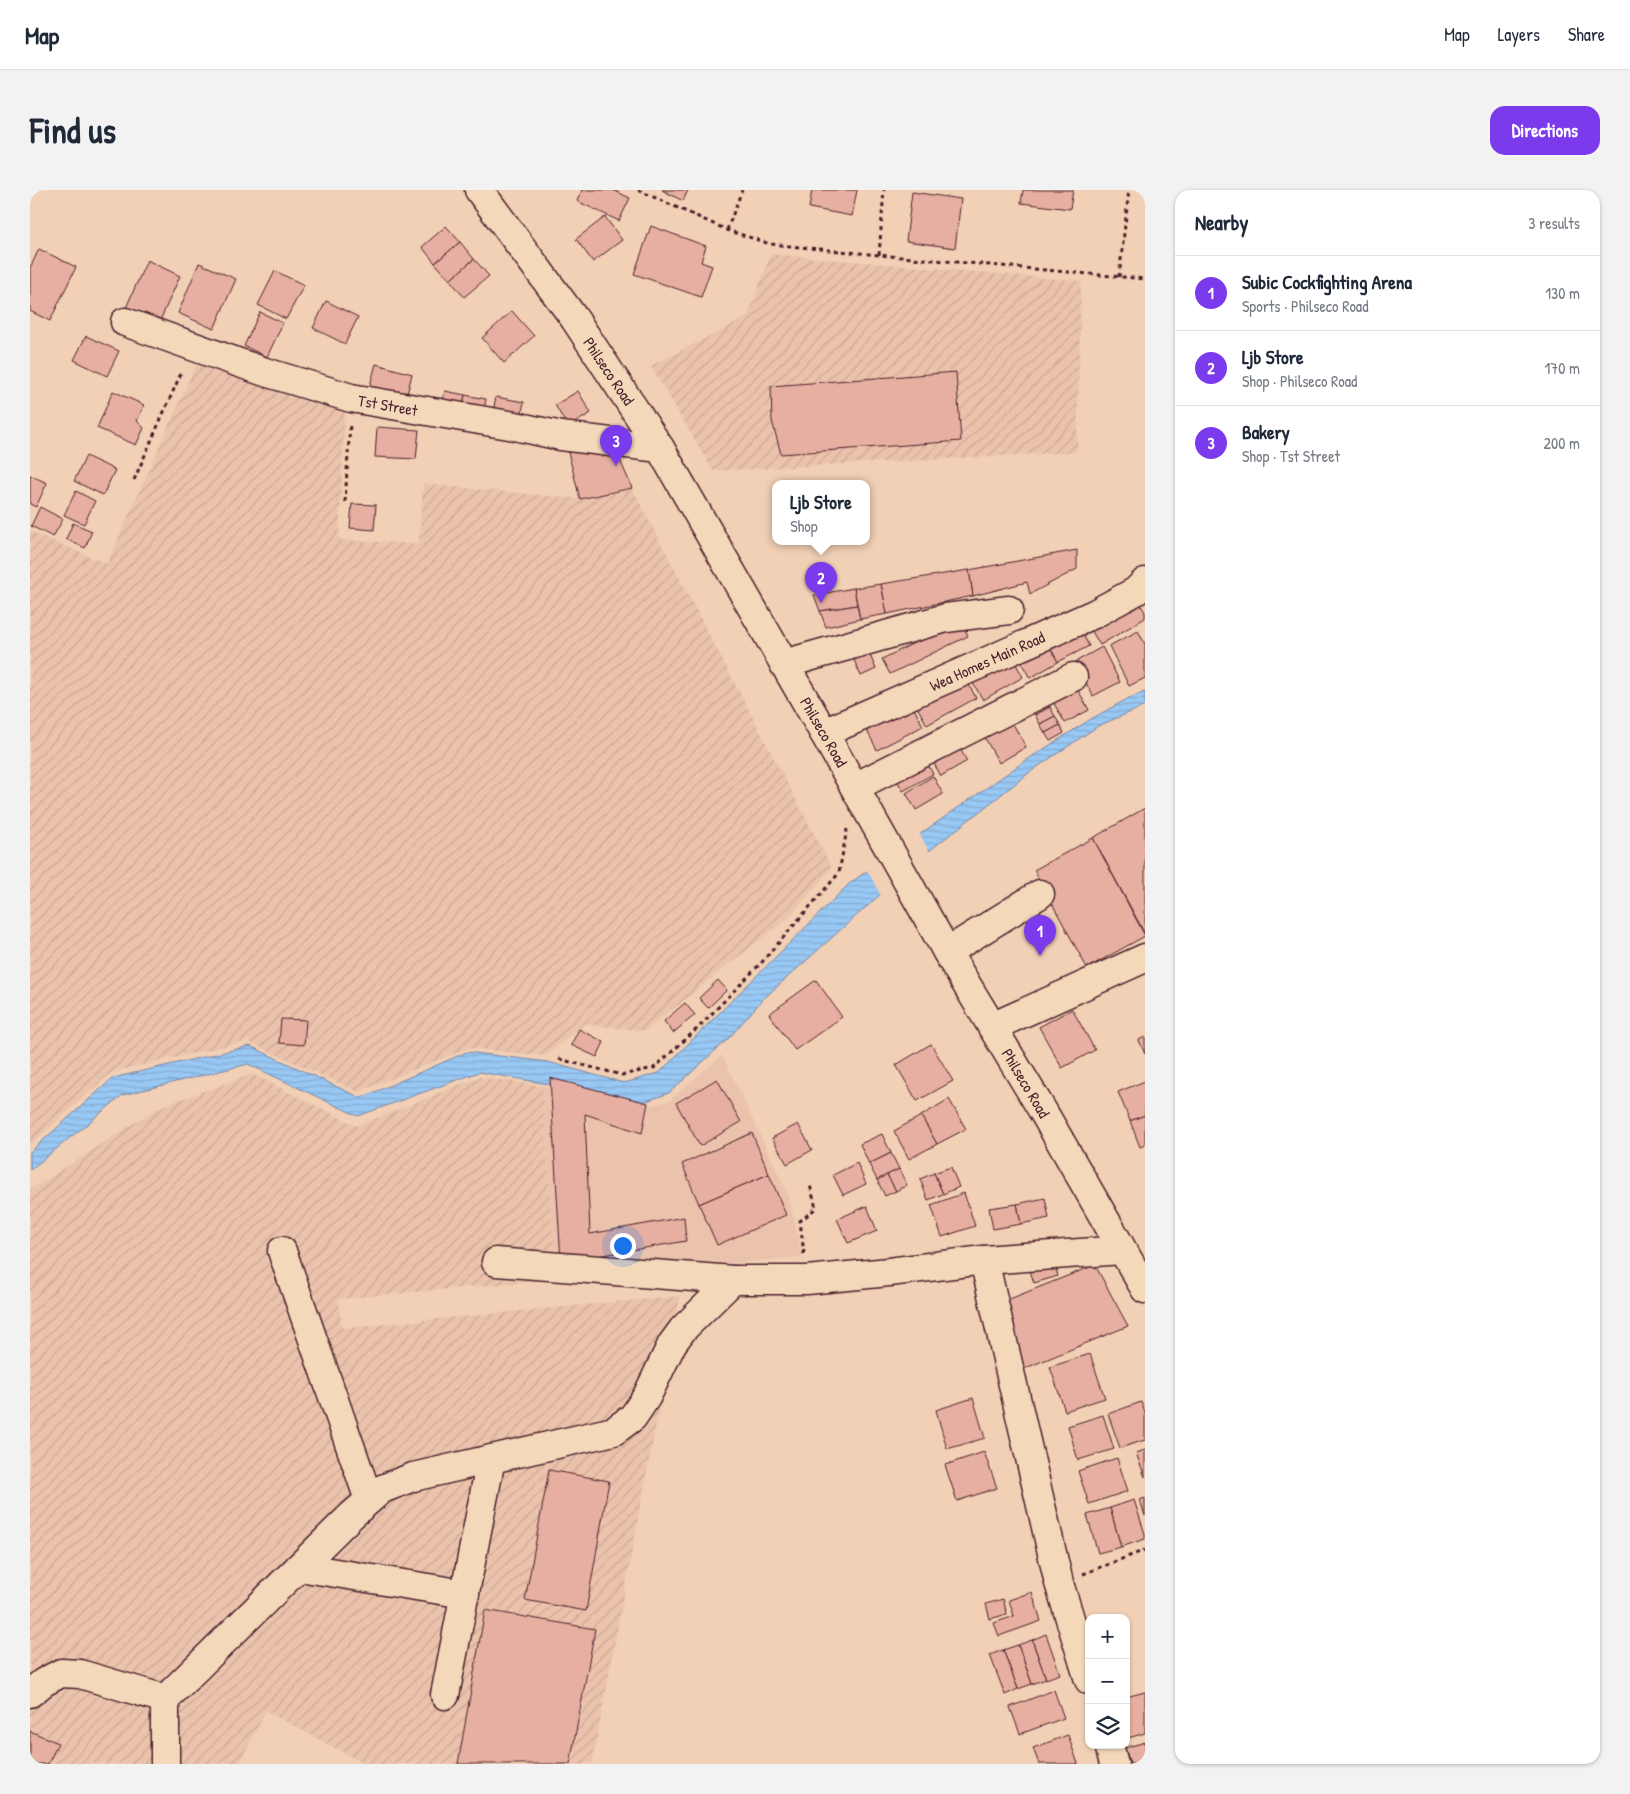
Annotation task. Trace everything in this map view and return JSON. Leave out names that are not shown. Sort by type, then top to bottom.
[{"type":"street","name":"Philseco Road","points":[[479,190],[574,318],[660,448],[824,732],[947,952],[1044,1113],[1145,1289]]},
{"type":"street","name":"Tst Street","points":[[125,322],[262,371],[351,398],[515,426],[560,436],[660,448]]},
{"type":"street","name":"Wea Homes Main Road","points":[[824,732],[1094,614],[1136,591],[1145,582]]},
{"type":"street","points":[[784,664],[946,618],[1009,610]]},
{"type":"street","points":[[855,787],[1073,677]]},
{"type":"street","points":[[947,952],[1040,894]]},
{"type":"street","points":[[992,1027],[1145,958]]},
{"type":"street","points":[[496,1262],[733,1280],[807,1280],[984,1260],[1122,1250]]},
{"type":"street","points":[[282,1251],[369,1500]]},
{"type":"street","points":[[984,1260],[1059,1583],[1085,1667]]},
{"type":"street","points":[[165,1764],[165,1700],[369,1500],[382,1489],[413,1477],[614,1432],[633,1417],[647,1396],[672,1344],[683,1329],[733,1280]]},
{"type":"street","points":[[445,1695],[491,1459]]},
{"type":"street","points":[[299,1567],[465,1594]]},
{"type":"street","points":[[30,1693],[44,1682],[62,1673],[80,1674],[165,1700]]},
{"type":"street","points":[[1110,1749],[1114,1764]]},
{"type":"path","points":[[638,190],[728,230],[770,244],[1145,279]]},
{"type":"path","points":[[728,230],[742,190]]},
{"type":"path","points":[[879,255],[884,190]]},
{"type":"path","points":[[1119,277],[1129,190]]},
{"type":"path","points":[[134,480],[194,346]]},
{"type":"path","points":[[345,502],[351,398]]},
{"type":"path","points":[[559,1059],[622,1075],[638,1072],[654,1068],[699,1027],[763,961],[839,873],[855,787]]},
{"type":"path","points":[[807,1280],[800,1221],[816,1208],[810,1185]]},
{"type":"path","points":[[1059,1583],[1145,1550]]},
{"type":"shaded area","points":[[771,254],[1081,281],[1077,452],[713,471],[651,366],[747,317]]},
{"type":"shaded area","points":[[198,360],[345,410],[339,540],[419,544],[423,484],[580,499],[632,488],[832,868],[789,917],[645,1031],[584,1024],[546,1056],[468,1048],[358,1092],[247,1041],[112,1072],[30,1145],[30,531],[107,564]]},
{"type":"shaded area","points":[[722,1055],[788,1194],[803,1257],[556,1279],[542,1086],[636,1109],[669,1101]]},
{"type":"shaded area","points":[[252,1074],[357,1126],[479,1077],[542,1086],[556,1279],[338,1299],[342,1328],[680,1296],[592,1764],[365,1764],[266,1711],[239,1764],[30,1764],[30,1190],[159,1107]]},
{"type":"water","points":[[1145,692],[1145,706],[1098,726],[1030,772],[929,851],[762,1000],[729,1038],[669,1093],[630,1107],[548,1084],[479,1072],[358,1116],[248,1064],[123,1095],[30,1170],[30,1152],[113,1078],[250,1046],[361,1098],[467,1052],[548,1062],[624,1083],[659,1073],[850,883],[1025,761],[1091,719],[1129,698]]},
{"type":"pier","points":[[918,831],[930,853],[881,896],[866,868]]},
{"type":"building","points":[[582,190],[613,190],[630,198],[619,221],[577,201]]},
{"type":"building","points":[[662,190],[688,190],[683,201]]},
{"type":"building","points":[[812,190],[857,190],[852,216],[809,208]]},
{"type":"building","points":[[1023,190],[1073,190],[1070,209],[1021,203]]},
{"type":"building","points":[[912,192],[961,199],[955,248],[906,241]]},
{"type":"building","points":[[605,217],[622,240],[593,262],[576,239]]},
{"type":"building","points":[[446,226],[460,242],[435,263],[422,247]]},
{"type":"building","points":[[651,226],[706,246],[701,262],[712,266],[701,297],[634,274]]},
{"type":"building","points":[[460,242],[474,259],[450,280],[435,263]]},
{"type":"building","points":[[39,249],[76,267],[50,321],[30,311],[30,268]]},
{"type":"building","points":[[474,259],[489,276],[464,297],[450,280]]},
{"type":"building","points":[[147,260],[180,276],[158,325],[125,310]]},
{"type":"building","points":[[199,263],[236,279],[214,329],[178,313]]},
{"type":"building","points":[[275,271],[304,285],[286,319],[258,305]]},
{"type":"building","points":[[326,301],[358,317],[345,344],[313,328]]},
{"type":"building","points":[[512,311],[534,336],[504,363],[482,338]]},
{"type":"building","points":[[260,312],[283,323],[267,357],[244,346]]},
{"type":"building","points":[[86,336],[119,351],[107,376],[74,360]]},
{"type":"building","points":[[376,364],[412,374],[405,402],[368,393]]},
{"type":"building","points":[[956,372],[961,441],[781,454],[772,421],[771,386]]},
{"type":"building","points":[[113,391],[144,405],[137,421],[144,428],[136,445],[97,428]]},
{"type":"building","points":[[445,391],[465,395],[461,416],[440,412]]},
{"type":"building","points":[[578,391],[591,413],[568,427],[555,405]]},
{"type":"building","points":[[465,395],[486,399],[482,421],[461,416]]},
{"type":"building","points":[[496,397],[524,402],[519,426],[491,421]]},
{"type":"building","points":[[377,427],[419,430],[416,459],[375,457]]},
{"type":"building","points":[[614,446],[632,488],[580,499],[568,452]]},
{"type":"building","points":[[86,456],[115,470],[103,495],[74,481]]},
{"type":"building","points":[[30,475],[47,483],[36,507],[30,504]]},
{"type":"building","points":[[76,491],[95,501],[84,524],[64,515]]},
{"type":"building","points":[[352,504],[376,505],[374,530],[350,528]]},
{"type":"building","points":[[40,507],[63,519],[53,537],[31,526]]},
{"type":"building","points":[[73,523],[92,531],[85,548],[66,539]]},
{"type":"building","points":[[1077,550],[1077,569],[1030,594],[1027,582],[973,596],[969,570]]},
{"type":"building","points":[[969,570],[973,596],[887,614],[881,584]]},
{"type":"building","points":[[881,584],[887,614],[860,619],[854,588]]},
{"type":"building","points":[[854,588],[857,605],[820,611],[814,595]]},
{"type":"building","points":[[1134,594],[1145,612],[1145,618],[1100,645],[1087,623]]},
{"type":"building","points":[[857,605],[860,619],[826,627],[820,611]]},
{"type":"building","points":[[960,620],[968,636],[890,674],[882,659]]},
{"type":"building","points":[[1078,625],[1089,646],[1058,662],[1047,642]]},
{"type":"building","points":[[1138,631],[1145,644],[1145,678],[1129,686],[1109,646]]},
{"type":"building","points":[[1047,642],[1058,662],[1030,678],[1018,657]]},
{"type":"building","points":[[1102,647],[1120,682],[1093,696],[1075,662]]},
{"type":"building","points":[[869,653],[876,669],[861,676],[854,660]]},
{"type":"building","points":[[1011,655],[1023,677],[983,700],[970,678]]},
{"type":"building","points":[[964,675],[976,698],[927,725],[915,703]]},
{"type":"building","points":[[1072,679],[1089,710],[1065,723],[1048,693]]},
{"type":"building","points":[[1046,698],[1050,707],[1035,715],[1030,707]]},
{"type":"building","points":[[910,701],[923,726],[877,750],[864,725]]},
{"type":"building","points":[[1050,707],[1055,716],[1040,724],[1035,715]]},
{"type":"building","points":[[1008,715],[1026,747],[999,763],[981,731]]},
{"type":"building","points":[[1055,716],[1060,725],[1045,733],[1040,724]]},
{"type":"building","points":[[1060,725],[1064,733],[1050,741],[1045,733]]},
{"type":"building","points":[[954,739],[967,761],[941,776],[928,753]]},
{"type":"building","points":[[922,754],[933,774],[903,791],[892,771]]},
{"type":"building","points":[[933,776],[943,794],[916,810],[906,793]]},
{"type":"building","points":[[1145,808],[1145,934],[1093,838]]},
{"type":"building","points":[[1093,838],[1145,936],[1087,968],[1034,870]]},
{"type":"building","points":[[718,980],[727,990],[708,1008],[699,998]]},
{"type":"building","points":[[816,980],[842,1017],[795,1050],[769,1014]]},
{"type":"building","points":[[685,1003],[695,1015],[673,1033],[664,1021]]},
{"type":"building","points":[[1072,1009],[1095,1050],[1062,1068],[1039,1027]]},
{"type":"building","points":[[281,1019],[306,1020],[304,1045],[279,1043]]},
{"type":"building","points":[[579,1029],[604,1042],[597,1057],[571,1045]]},
{"type":"building","points":[[1145,1037],[1145,1054],[1139,1040]]},
{"type":"building","points":[[931,1044],[953,1081],[917,1101],[896,1065]]},
{"type":"building","points":[[550,1078],[648,1103],[642,1133],[585,1114],[590,1234],[684,1217],[686,1241],[561,1262]]},
{"type":"building","points":[[717,1079],[741,1122],[700,1146],[676,1103]]},
{"type":"building","points":[[1145,1081],[1145,1115],[1130,1121],[1118,1092]]},
{"type":"building","points":[[949,1099],[966,1129],[937,1144],[921,1116]]},
{"type":"building","points":[[1145,1115],[1145,1145],[1140,1147],[1130,1121]]},
{"type":"building","points":[[921,1116],[937,1144],[909,1159],[894,1131]]},
{"type":"building","points":[[798,1124],[812,1150],[787,1164],[772,1138]]},
{"type":"building","points":[[752,1133],[769,1174],[699,1204],[682,1164]]},
{"type":"building","points":[[882,1134],[891,1153],[869,1164],[860,1144]]},
{"type":"building","points":[[891,1153],[899,1169],[877,1180],[869,1164]]},
{"type":"building","points":[[857,1163],[866,1184],[843,1195],[833,1175]]},
{"type":"building","points":[[951,1167],[959,1187],[943,1194],[934,1173]]},
{"type":"building","points":[[899,1169],[907,1185],[896,1191],[887,1175]]},
{"type":"building","points":[[934,1173],[943,1194],[928,1200],[920,1179]]},
{"type":"building","points":[[769,1174],[786,1215],[717,1245],[699,1204]]},
{"type":"building","points":[[887,1175],[896,1191],[885,1196],[877,1180]]},
{"type":"building","points":[[964,1193],[975,1226],[942,1237],[931,1205]]},
{"type":"building","points":[[1045,1198],[1049,1218],[1021,1224],[1017,1204]]},
{"type":"building","points":[[1017,1204],[1021,1224],[993,1229],[989,1208]]},
{"type":"building","points":[[867,1206],[877,1231],[848,1243],[837,1219]]},
{"type":"building","points":[[1053,1257],[1058,1276],[1034,1283],[1028,1264]]},
{"type":"building","points":[[1095,1265],[1128,1326],[1016,1372],[997,1304]]},
{"type":"building","points":[[1090,1354],[1105,1398],[1065,1411],[1050,1367]]},
{"type":"building","points":[[973,1398],[985,1438],[947,1449],[936,1410]]},
{"type":"building","points":[[1141,1402],[1145,1413],[1145,1440],[1120,1448],[1108,1414]]},
{"type":"building","points":[[1103,1415],[1114,1449],[1078,1460],[1068,1426]]},
{"type":"building","points":[[1145,1450],[1145,1477],[1136,1453]]},
{"type":"building","points":[[984,1452],[997,1488],[957,1501],[945,1465]]},
{"type":"building","points":[[1117,1458],[1128,1491],[1089,1504],[1078,1471]]},
{"type":"building","points":[[549,1470],[609,1481],[586,1611],[525,1600]]},
{"type":"building","points":[[1145,1498],[1145,1516],[1140,1500]]},
{"type":"building","points":[[1134,1500],[1145,1539],[1121,1547],[1110,1508]]},
{"type":"building","points":[[1110,1508],[1121,1547],[1098,1553],[1087,1515]]},
{"type":"building","points":[[1032,1592],[1041,1621],[999,1636],[994,1623],[1014,1616],[1009,1600]]},
{"type":"building","points":[[1003,1599],[1007,1614],[990,1619],[986,1604]]},
{"type":"building","points":[[485,1610],[595,1629],[570,1764],[458,1764]]},
{"type":"building","points":[[1046,1634],[1060,1674],[1046,1679],[1032,1640]]},
{"type":"building","points":[[1032,1640],[1046,1679],[1032,1684],[1018,1645]]},
{"type":"building","points":[[1018,1645],[1032,1684],[1018,1689],[1003,1650]]},
{"type":"building","points":[[1003,1650],[1018,1689],[1005,1695],[990,1655]]},
{"type":"building","points":[[1054,1690],[1064,1718],[1020,1734],[1010,1707]]},
{"type":"building","points":[[1145,1692],[1145,1733],[1130,1737],[1130,1704],[1130,1696]]},
{"type":"building","points":[[30,1731],[58,1743],[48,1764],[30,1764]]},
{"type":"building","points":[[1068,1735],[1078,1764],[1039,1764],[1033,1748]]},
{"type":"building","points":[[1145,1742],[1145,1764],[1130,1764],[1125,1749],[1130,1749],[1130,1746]]},
{"type":"place","name":"Bakery","points":[[616,466]]},
{"type":"place","name":"Ljb Store","points":[[821,603]]},
{"type":"place","name":"Subic Cockfighting Arena","points":[[1040,956]]}]
